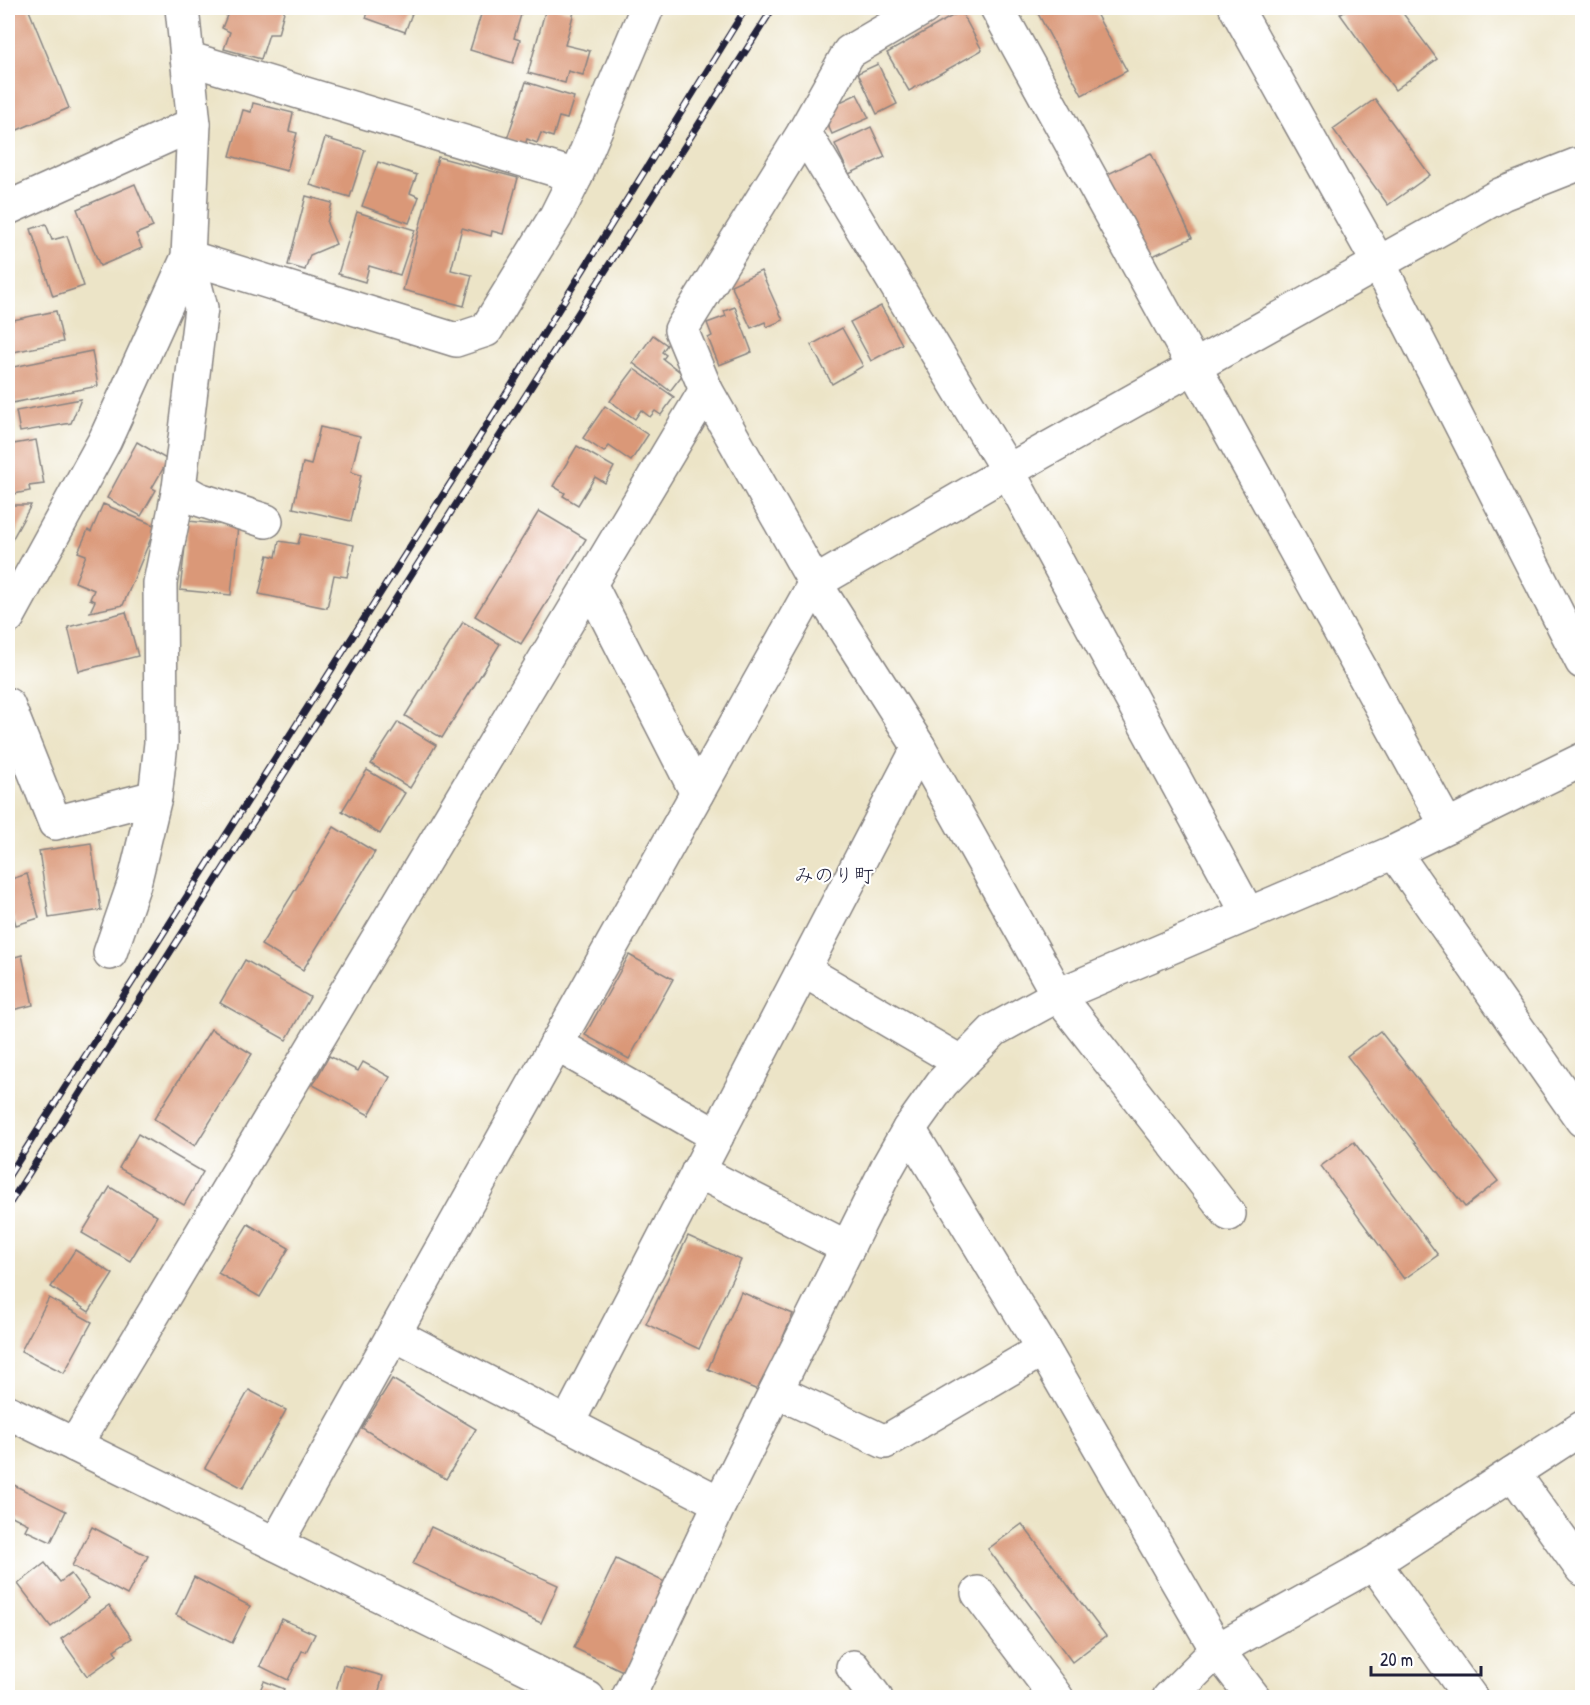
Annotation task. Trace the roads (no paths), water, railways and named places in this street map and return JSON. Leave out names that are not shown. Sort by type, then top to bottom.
[{"type":"street","points":[[110,953],[134,884],[154,797],[161,743],[160,583],[179,488],[201,308],[188,257],[194,124],[182,8]]},
{"type":"street","points":[[924,8],[849,52],[804,132],[681,330],[706,390],[815,583],[918,747],[1058,995],[1229,1214]]},
{"type":"street","points":[[997,8],[1447,826]]},
{"type":"street","points":[[1236,8],[1378,262],[1582,662]]},
{"type":"street","points":[[188,257],[456,340],[486,330],[556,216],[576,176],[635,10]]},
{"type":"street","points":[[187,58],[576,176]]},
{"type":"street","points":[[8,208],[194,124]]},
{"type":"street","points":[[804,132],[1008,471],[1248,914]]},
{"type":"street","points":[[276,1544],[815,583],[1008,471],[1502,194],[1576,165],[1582,165]]},
{"type":"street","points":[[8,617],[105,440],[188,257]]},
{"type":"street","points":[[75,1445],[706,390]]},
{"type":"street","points":[[179,488],[198,499],[266,521]]},
{"type":"street","points":[[590,584],[697,793]]},
{"type":"street","points":[[8,705],[55,823],[154,797]]},
{"type":"street","points":[[567,1424],[918,747]]},
{"type":"street","points":[[628,1698],[720,1503],[888,1166],[909,1129],[942,1083],[994,1030],[1058,995],[1394,852],[1582,760]]},
{"type":"street","points":[[1394,852],[1582,1120]]},
{"type":"street","points":[[803,970],[962,1063]]},
{"type":"street","points":[[556,1044],[717,1136]]},
{"type":"street","points":[[909,1129],[1043,1349],[1217,1650],[1254,1698]]},
{"type":"street","points":[[698,1171],[848,1248]]},
{"type":"street","points":[[394,1334],[720,1503]]},
{"type":"street","points":[[776,1391],[885,1442],[1043,1349]]},
{"type":"street","points":[[12,1418],[75,1445],[588,1698]]},
{"type":"street","points":[[1168,1698],[1217,1650],[1374,1563],[1582,1428]]},
{"type":"street","points":[[1513,1473],[1582,1569]]},
{"type":"street","points":[[1374,1563],[1471,1698]]},
{"type":"street","points":[[978,1593],[1058,1698]]},
{"type":"street","points":[[853,1666],[876,1698]]},
{"type":"railway","points":[[8,1177],[462,465],[746,8]]},
{"type":"railway","points":[[8,1206],[773,8]]},
{"type":"district","name":"みのり町","points":[[834,874]]}]
